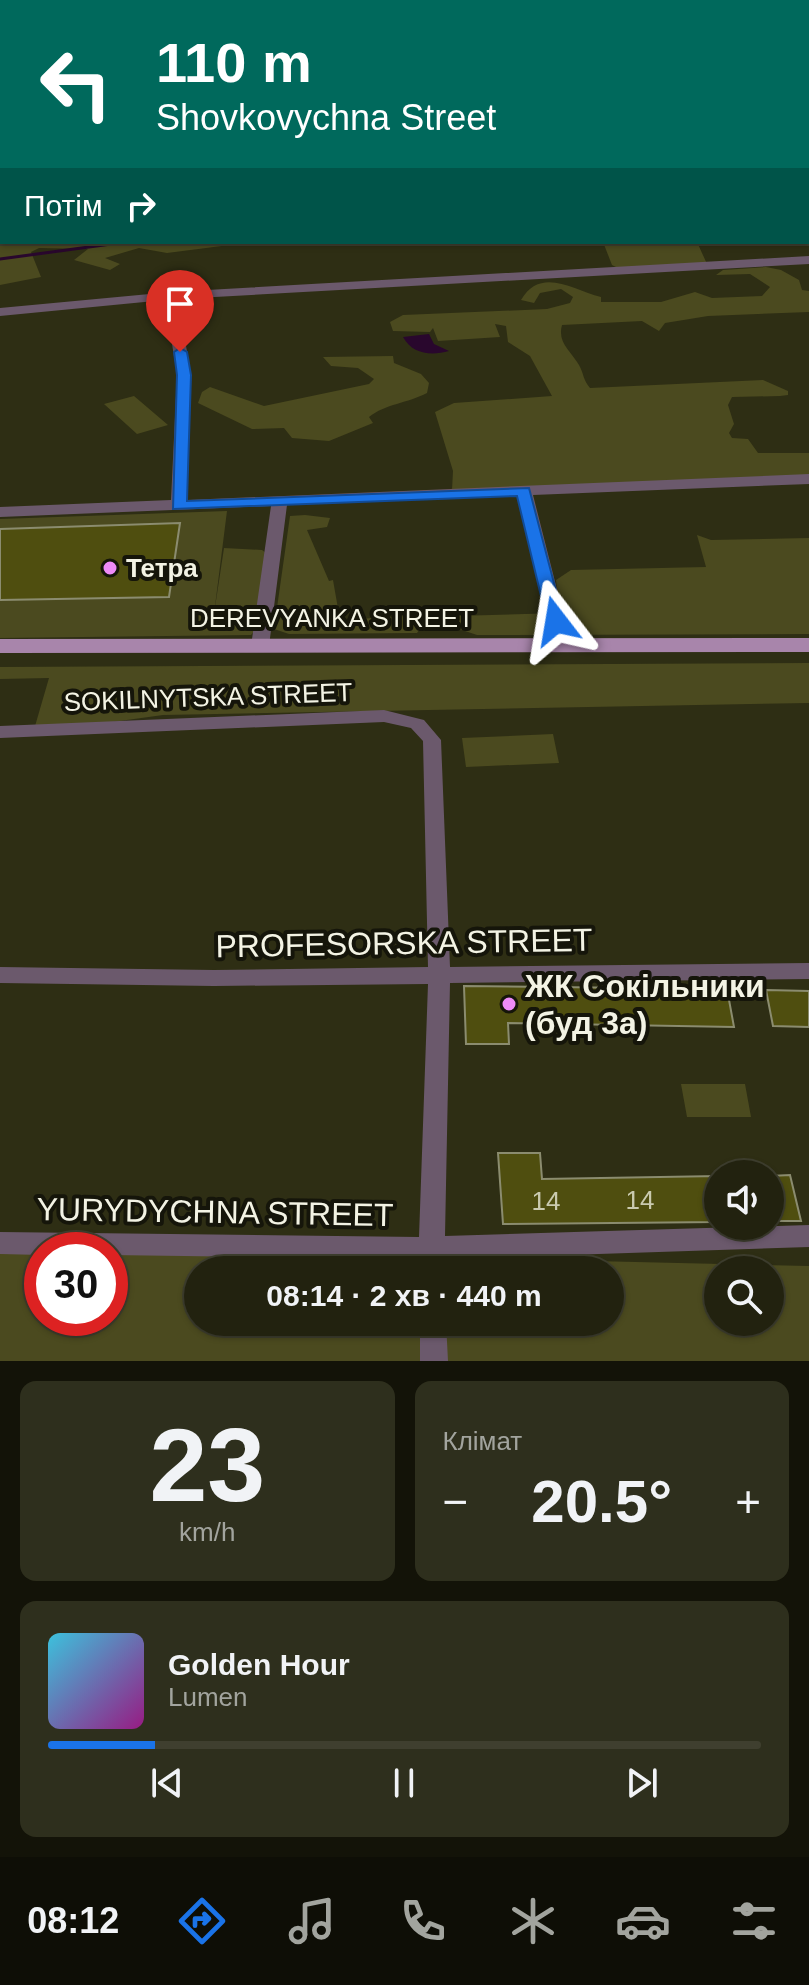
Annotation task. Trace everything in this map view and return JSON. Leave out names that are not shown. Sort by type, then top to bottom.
[{"type":"main road","name":"DEREVYANKA STREET","points":[[0,646],[809,645]]},
{"type":"street","points":[[0,312],[171,296],[809,260]]},
{"type":"street","points":[[171,296],[184,375],[179,506]]},
{"type":"street","points":[[0,512],[809,479]]},
{"type":"street","points":[[524,491],[556,621]]},
{"type":"street","points":[[260,646],[279,503]]},
{"type":"street","name":"SOKILNYTSKA STREET","points":[[0,732],[384,716],[417,724],[432,740],[439,974]]},
{"type":"street","name":"PROFESORSKA STREET","points":[[0,975],[214,978],[809,971]]},
{"type":"street","points":[[430,1256],[439,974]]},
{"type":"street","name":"YURYDYCHNA STREET","points":[[479,1256],[809,1236]]},
{"type":"street","name":"YURYDYCHNA STREET","points":[[0,1243],[349,1256]]},
{"type":"street","points":[[433,1336],[434,1361]]},
{"type":"shaded area","points":[[0,244],[237,244],[167,253],[139,248],[105,258],[120,264],[110,270],[74,260],[88,249],[39,248],[31,252],[41,277],[0,285]]},
{"type":"shaded area","points":[[604,244],[698,244],[707,264],[618,268],[612,265]]},
{"type":"shaded area","points":[[766,267],[781,270],[799,280],[802,290],[809,291],[809,312],[708,316],[665,323],[659,331],[642,321],[562,325],[561,337],[590,388],[763,380],[788,391],[788,395],[780,396],[732,397],[728,405],[734,424],[729,433],[732,438],[748,439],[758,453],[809,453],[809,477],[452,490],[453,471],[435,412],[454,403],[552,396],[530,356],[508,342],[506,326],[495,324],[500,337],[438,341],[433,328],[430,332],[393,331],[390,322],[403,315],[547,309],[570,303],[573,297],[561,289],[540,293],[534,303],[521,300],[538,284],[548,282],[601,297],[601,302],[661,302],[695,292],[712,298],[762,296],[770,287],[750,274],[716,275],[723,270]]},
{"type":"shaded area","points":[[429,334],[434,344],[449,351],[423,352],[411,347],[403,337]]},
{"type":"shaded area","points":[[393,356],[394,363],[421,374],[429,383],[427,393],[382,409],[369,417],[373,423],[329,441],[292,438],[284,428],[252,429],[198,403],[202,392],[210,387],[264,406],[369,384],[374,379],[358,368],[331,366],[323,357]]},
{"type":"shaded area","points":[[134,396],[168,425],[137,434],[104,404]]},
{"type":"shaded area","name":"Тетра","points":[[227,511],[214,614],[224,548],[262,550],[266,553],[257,628],[251,635],[0,638],[0,519]]},
{"type":"shaded area","points":[[290,516],[330,518],[327,527],[307,530],[329,581],[333,580],[340,620],[425,615],[426,620],[417,633],[289,634],[274,629]]},
{"type":"shaded area","points":[[697,535],[711,540],[809,538],[809,634],[477,635],[453,627],[455,616],[560,613],[556,580],[571,570],[706,567]]},
{"type":"shaded area","points":[[809,663],[809,703],[163,715],[33,733],[49,678],[0,679],[0,667]]},
{"type":"shaded area","points":[[553,734],[559,763],[466,767],[462,738]]},
{"type":"shaded area","points":[[681,1084],[745,1084],[751,1117],[687,1117]]},
{"type":"shaded area","points":[[0,1249],[24,1250],[24,1336],[128,1336],[128,1250],[372,1256],[184,1256],[184,1336],[624,1336],[624,1262],[704,1264],[704,1336],[784,1336],[784,1265],[809,1266],[809,1361],[0,1361]]},
{"type":"building","points":[[180,523],[169,597],[0,600],[0,529]]},
{"type":"building","points":[[464,986],[727,989],[734,1027],[508,1023],[509,1044],[466,1044]]},
{"type":"building","points":[[766,990],[809,991],[809,1027],[773,1026]]},
{"type":"building","points":[[498,1153],[540,1153],[542,1179],[704,1176],[704,1222],[503,1224]]},
{"type":"building","points":[[784,1175],[790,1175],[801,1221],[784,1221]]},
{"type":"waterway","points":[[0,259],[111,244]]},
{"type":"place","name":"Тетра","points":[[110,568]]},
{"type":"place","name":"ЖК Сокільники (буд 3а)","points":[[509,1004]]},
{"type":"route","points":[[180,352],[184,375],[179,506],[524,491],[556,621]]}]
